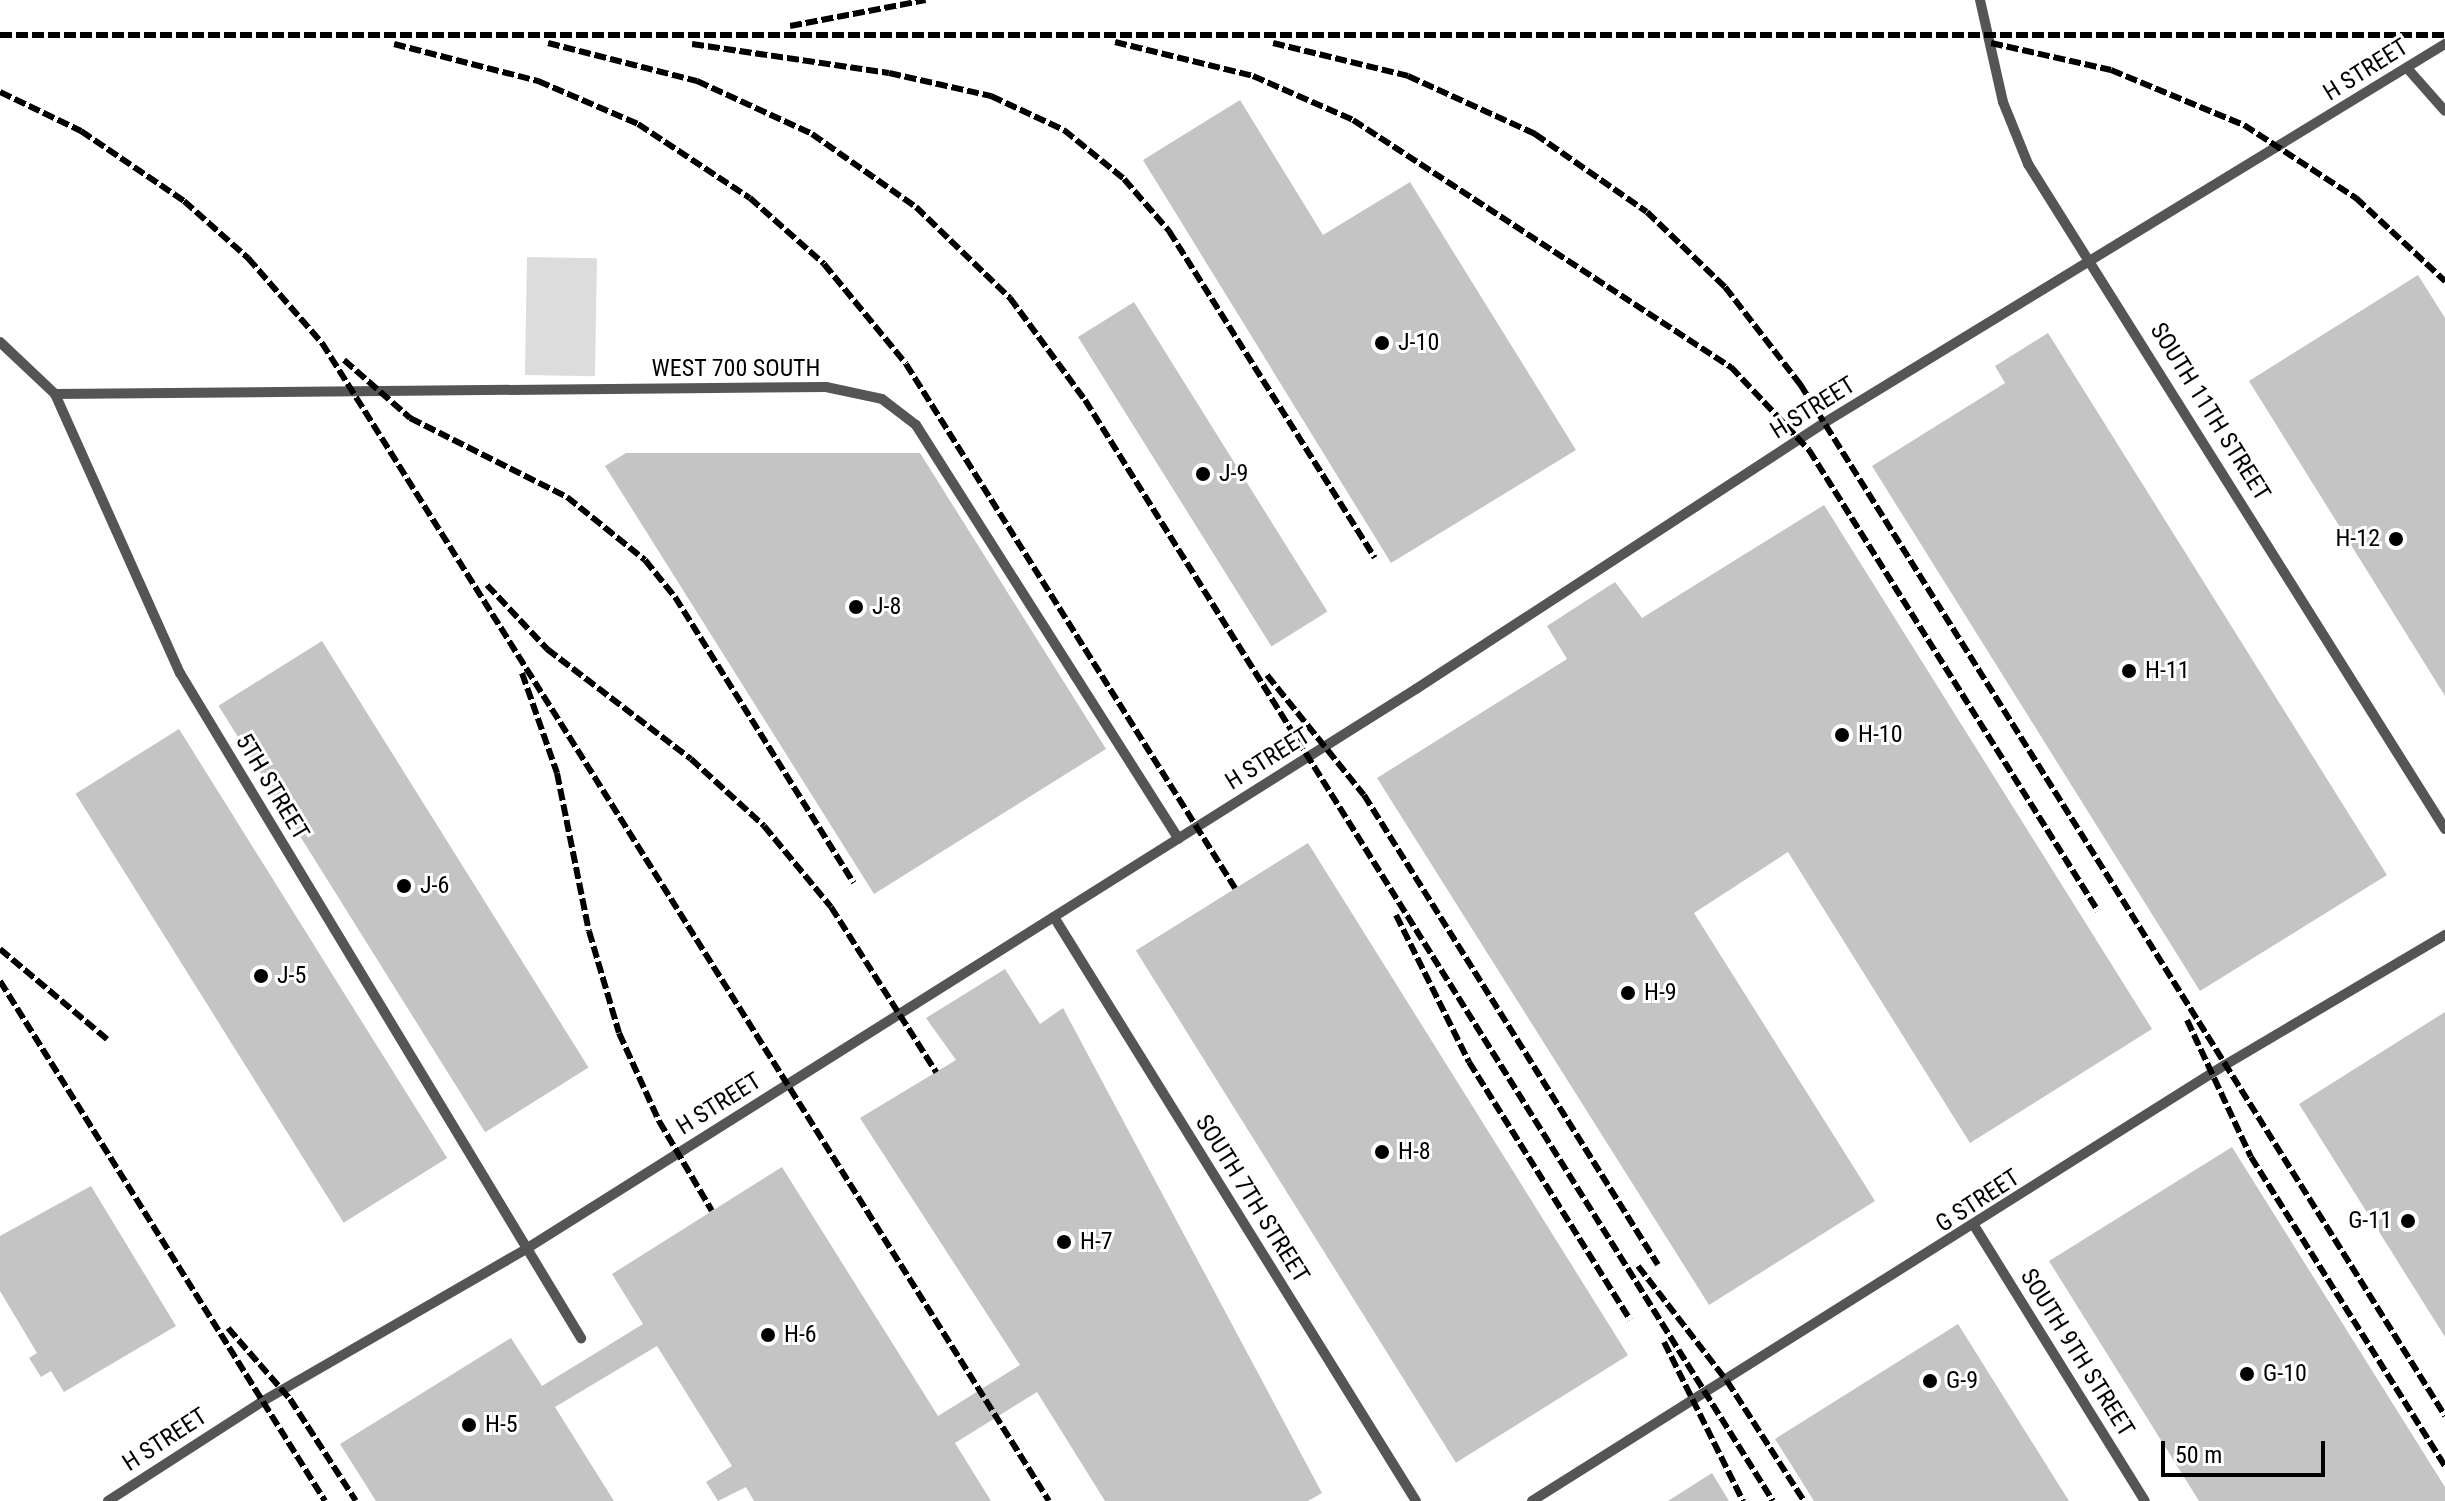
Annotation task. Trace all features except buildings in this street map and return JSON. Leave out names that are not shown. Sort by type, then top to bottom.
[{"type":"lane","name":"SOUTH 11TH STREET","points":[[1980,0],[2003,102],[2028,164],[2094,264],[2445,829]]},
{"type":"lane","name":"H STREET","points":[[108,1501],[263,1401],[526,1249],[1179,839],[1824,423],[2094,264],[2445,44]]},
{"type":"lane","points":[[2407,68],[2445,111]]},
{"type":"lane","name":"5TH STREET","points":[[0,342],[55,394],[180,673],[581,1338]]},
{"type":"lane","name":"WEST 700 SOUTH","points":[[55,394],[826,387],[882,399],[916,425],[1179,839]]},
{"type":"lane","name":"SOUTH 7TH STREET","points":[[1054,917],[1416,1501]]},
{"type":"lane","name":"G STREET","points":[[1532,1501],[1975,1227],[2210,1075],[2445,935]]},
{"type":"lane","name":"SOUTH 9TH STREET","points":[[1975,1227],[2145,1501]]},
{"type":"shaded area","points":[[527,257],[597,258],[595,376],[525,375]]},
{"type":"railway","points":[[790,26],[926,0]]},
{"type":"railway","points":[[0,35],[2445,35]]},
{"type":"railway","points":[[1115,42],[1253,76],[1353,120],[1731,367],[1809,450],[2098,911]]},
{"type":"railway","points":[[548,43],[697,81],[812,134],[916,207],[1010,298],[1085,400],[1773,1501]]},
{"type":"railway","points":[[1273,43],[1408,76],[1535,134],[1647,212],[1725,287],[1800,384],[2445,1416]]},
{"type":"railway","points":[[1991,43],[2111,70],[2244,125],[2356,198],[2445,281]]},
{"type":"railway","points":[[394,44],[538,81],[638,124],[750,198],[824,264],[906,364],[1235,888]]},
{"type":"railway","points":[[692,44],[889,73],[991,96],[1064,130],[1124,179],[1169,231],[1375,558]]},
{"type":"railway","points":[[0,92],[81,131],[184,201],[248,258],[322,343],[1049,1501]]},
{"type":"railway","points":[[344,360],[410,418],[567,497],[645,560],[675,597],[854,883]]},
{"type":"railway","points":[[487,585],[547,649],[691,759],[764,826],[831,907],[936,1072]]},
{"type":"railway","points":[[522,673],[557,773],[589,931],[619,1033],[659,1121],[712,1211]]},
{"type":"railway","points":[[1267,675],[1364,795],[1658,1265]]},
{"type":"railway","points":[[1396,915],[1469,1062],[1630,1320]]},
{"type":"railway","points":[[0,949],[107,1039]]},
{"type":"railway","points":[[0,981],[325,1501]]},
{"type":"railway","points":[[2187,1020],[2251,1157],[2445,1466]]},
{"type":"railway","points":[[1638,1266],[1727,1381],[1804,1501]]},
{"type":"railway","points":[[228,1328],[290,1399],[356,1501]]},
{"type":"railway","points":[[1664,1342],[1743,1501]]},
{"type":"place","name":"J-10","points":[[1382,343]]},
{"type":"place","name":"J-9","points":[[1203,474]]},
{"type":"place","name":"H-12","points":[[2396,539]]},
{"type":"place","name":"J-8","points":[[856,607]]},
{"type":"place","name":"H-11","points":[[2129,671]]},
{"type":"place","name":"H-10","points":[[1842,735]]},
{"type":"place","name":"J-6","points":[[404,886]]},
{"type":"place","name":"J-5","points":[[261,976]]},
{"type":"place","name":"H-9","points":[[1628,993]]},
{"type":"place","name":"H-8","points":[[1382,1152]]},
{"type":"place","name":"G-11","points":[[2408,1221]]},
{"type":"place","name":"H-7","points":[[1064,1242]]},
{"type":"place","name":"H-6","points":[[768,1335]]},
{"type":"place","name":"G-10","points":[[2247,1374]]},
{"type":"place","name":"G-9","points":[[1930,1381]]},
{"type":"place","name":"H-5","points":[[469,1425]]}]
